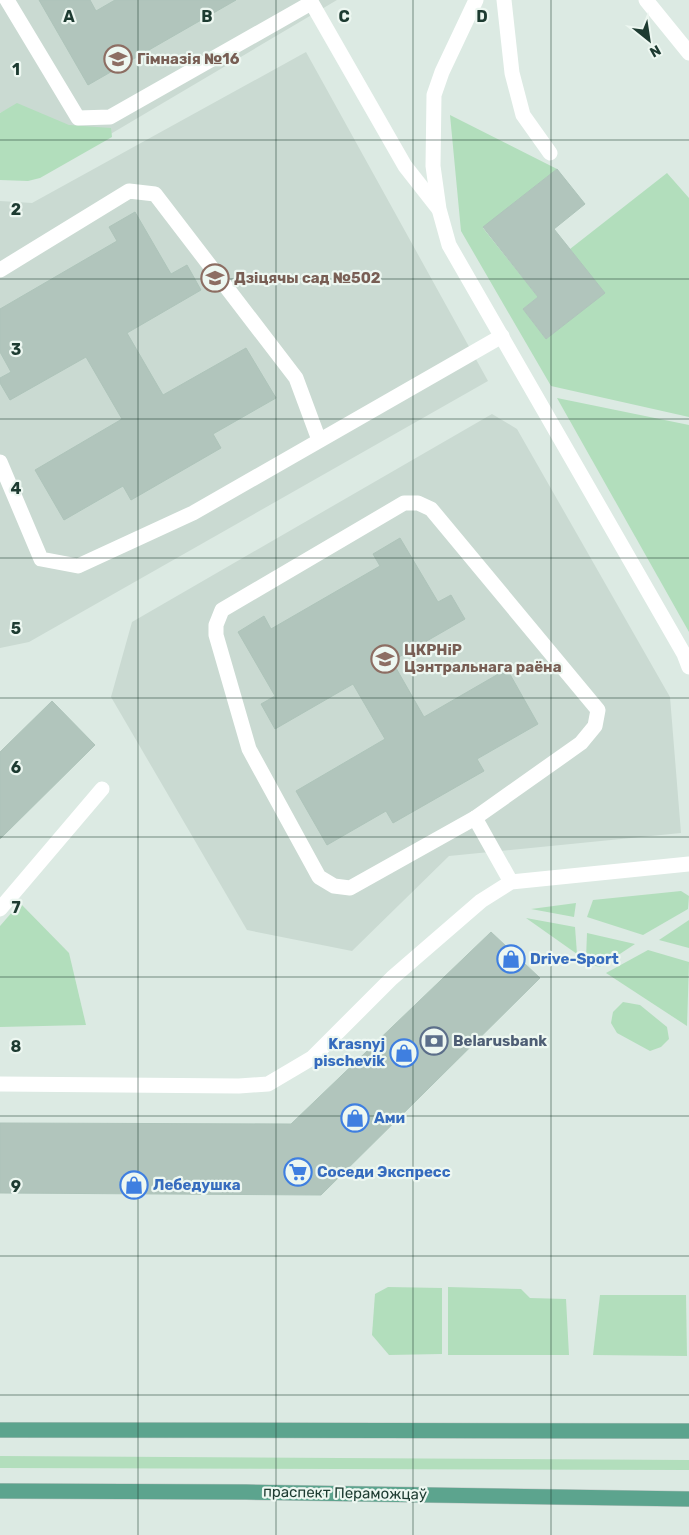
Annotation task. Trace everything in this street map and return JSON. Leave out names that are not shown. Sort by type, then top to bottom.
[{"type":"main road","points":[[0,1430],[689,1431]]},
{"type":"main road","name":"праспект Пераможцаў","points":[[0,1491],[246,1492],[689,1499]]},
{"type":"lane","points":[[7,0],[78,118],[110,117],[310,1],[405,166],[439,210]]},
{"type":"lane","points":[[476,0],[442,72],[434,95],[433,166],[439,210],[448,245],[684,654],[689,667]]},
{"type":"lane","points":[[504,0],[512,73],[523,115],[550,153]]},
{"type":"lane","points":[[646,0],[689,53]]},
{"type":"lane","points":[[0,270],[129,191],[155,194],[296,378],[319,440]]},
{"type":"lane","points":[[0,462],[41,559],[78,566],[193,513],[502,336]]},
{"type":"lane","points":[[404,503],[418,503],[431,509],[598,710],[594,726],[581,743],[475,818],[350,888],[334,886],[319,877],[249,748],[216,635],[216,625],[222,610],[404,503]]},
{"type":"lane","points":[[0,909],[102,790]]},
{"type":"lane","points":[[475,818],[511,882]]},
{"type":"lane","points":[[0,1084],[239,1086],[268,1084],[312,1058],[392,978],[481,901],[511,882],[689,864]]},
{"type":"shaded area","name":"Гімназія №16","points":[[0,0],[337,0],[48,171],[10,108],[0,113]]},
{"type":"shaded area","name":"Дзіцячы сад №502","points":[[306,52],[488,381],[29,642],[0,648],[0,201],[32,203]]},
{"type":"shaded area","name":"ЦКРНіР Цэнтральнага раёна","points":[[492,414],[517,429],[670,697],[681,833],[449,856],[352,951],[247,930],[111,697],[132,622]]},
{"type":"green space","points":[[17,103],[69,125],[111,128],[112,137],[40,178],[28,181],[0,180],[0,113]]},
{"type":"green space","points":[[450,115],[557,169],[483,228],[538,297],[523,309],[546,339],[604,293],[570,249],[667,173],[689,198],[689,417],[551,386],[461,231]]},
{"type":"green space","points":[[557,398],[689,425],[689,632]]},
{"type":"green space","points":[[681,891],[689,896],[688,909],[643,935],[587,917],[593,900]]},
{"type":"green space","points":[[20,903],[69,953],[86,1025],[0,1027],[0,926]]},
{"type":"green space","points":[[576,903],[574,917],[531,909]]},
{"type":"green space","points":[[526,918],[575,927],[577,954]]},
{"type":"green space","points":[[689,920],[689,948],[659,940]]},
{"type":"green space","points":[[587,933],[635,944],[600,967],[592,965],[586,959]]},
{"type":"green space","points":[[648,950],[689,962],[687,1026],[606,973]]},
{"type":"green space","points":[[623,1002],[640,1005],[667,1027],[669,1039],[661,1047],[650,1051],[617,1033],[611,1023],[613,1012]]},
{"type":"green space","points":[[388,1287],[442,1288],[442,1354],[389,1355],[372,1335],[375,1294]]},
{"type":"green space","points":[[448,1287],[521,1289],[530,1298],[566,1299],[569,1355],[448,1355]]},
{"type":"green space","points":[[600,1295],[686,1295],[687,1356],[593,1355]]},
{"type":"green space","points":[[0,1456],[689,1460],[689,1470],[0,1468]]},
{"type":"building","points":[[39,0],[90,0],[96,11],[115,0],[236,0],[88,85]]},
{"type":"building","points":[[557,169],[585,204],[554,229],[605,293],[546,339],[523,309],[538,297],[483,227]]},
{"type":"building","points":[[135,212],[171,274],[187,265],[201,290],[127,333],[163,395],[246,348],[276,398],[213,434],[221,448],[131,500],[123,486],[64,520],[35,470],[122,419],[86,357],[10,400],[0,383],[0,378],[11,372],[0,352],[0,309],[117,241],[109,227]]},
{"type":"building","points":[[400,538],[438,602],[451,595],[465,619],[392,661],[424,717],[507,669],[538,724],[477,759],[484,771],[393,823],[386,811],[327,845],[296,791],[385,739],[353,684],[275,729],[261,704],[275,696],[238,632],[264,616],[271,629],[380,566],[373,554]]},
{"type":"building","points":[[52,701],[95,745],[0,839],[0,752]]},
{"type":"building","points":[[491,932],[540,978],[321,1195],[0,1193],[0,1123],[291,1124]]},
{"type":"place","name":"Гімназія №16","points":[[118,59]]},
{"type":"place","name":"Дзіцячы сад №502","points":[[215,278]]},
{"type":"place","name":"ЦКРНіР Цэнтральнага раёна","points":[[385,659]]},
{"type":"place","name":"Drive-Sport","points":[[511,959]]},
{"type":"place","name":"Belarusbank","points":[[434,1041]]},
{"type":"place","name":"Krasnyj pischevik","points":[[404,1053]]},
{"type":"place","name":"Ами","points":[[355,1118]]},
{"type":"place","name":"Соседи Экспресс","points":[[298,1172]]},
{"type":"place","name":"Лебедушка","points":[[134,1185]]}]
